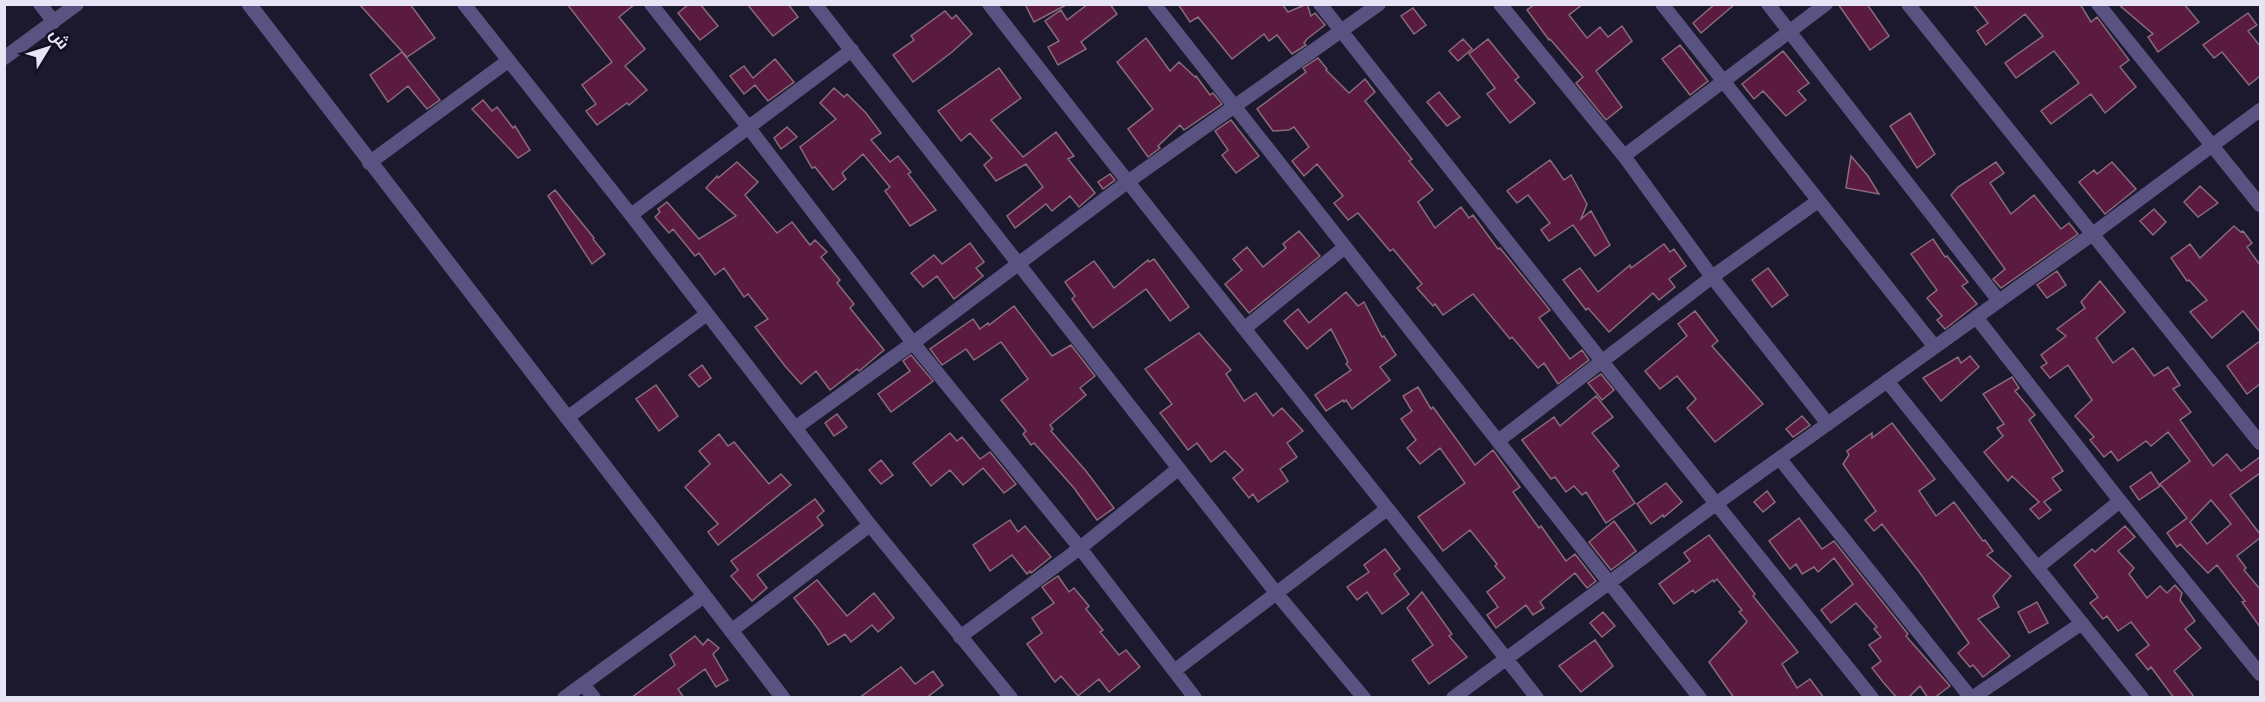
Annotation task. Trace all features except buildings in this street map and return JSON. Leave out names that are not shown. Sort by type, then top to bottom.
[{"type":"street","points":[[40,4],[54,22]]},
{"type":"street","points":[[4,58],[77,4]]},
{"type":"street","points":[[249,4],[369,163],[783,698]]},
{"type":"street","points":[[464,4],[631,215],[870,525],[1011,698]]},
{"type":"street","points":[[815,4],[1178,469],[1277,594],[1364,698]]},
{"type":"street","points":[[989,4],[1126,183],[1245,328],[1536,698]]},
{"type":"street","points":[[1154,4],[1700,698]]},
{"type":"street","points":[[1320,4],[1872,698]]},
{"type":"street","points":[[795,428],[913,344],[1126,183],[1379,4]]},
{"type":"street","points":[[1500,4],[1624,156],[1712,277],[1828,424]]},
{"type":"street","points":[[1662,4],[1935,347]]},
{"type":"street","points":[[1768,4],[1999,301]]},
{"type":"street","points":[[1624,156],[1826,4]]},
{"type":"street","points":[[1908,4],[2094,233],[2260,443]]},
{"type":"street","points":[[2098,4],[2260,205]]},
{"type":"street","points":[[655,6],[913,344],[1080,548],[1195,698]]},
{"type":"street","points":[[631,215],[852,50]]},
{"type":"street","points":[[369,163],[508,61]]},
{"type":"street","points":[[1453,698],[1505,658],[1610,584],[1717,502],[2094,233],[2260,110]]},
{"type":"street","points":[[1498,441],[1601,360],[1818,201]]},
{"type":"street","points":[[1245,328],[1345,247]]},
{"type":"street","points":[[567,418],[706,314]]},
{"type":"street","points":[[1976,317],[2120,501],[2260,674]]},
{"type":"street","points":[[1887,381],[2142,698]]},
{"type":"street","points":[[1780,459],[1972,698],[2082,623]]},
{"type":"street","points":[[960,637],[1080,548],[1178,469]]},
{"type":"street","points":[[2038,567],[2120,501]]},
{"type":"street","points":[[1174,671],[1387,509]]},
{"type":"street","points":[[731,631],[870,525]]},
{"type":"street","points":[[564,698],[704,596]]},
{"type":"street","points":[[583,684],[594,698]]}]
